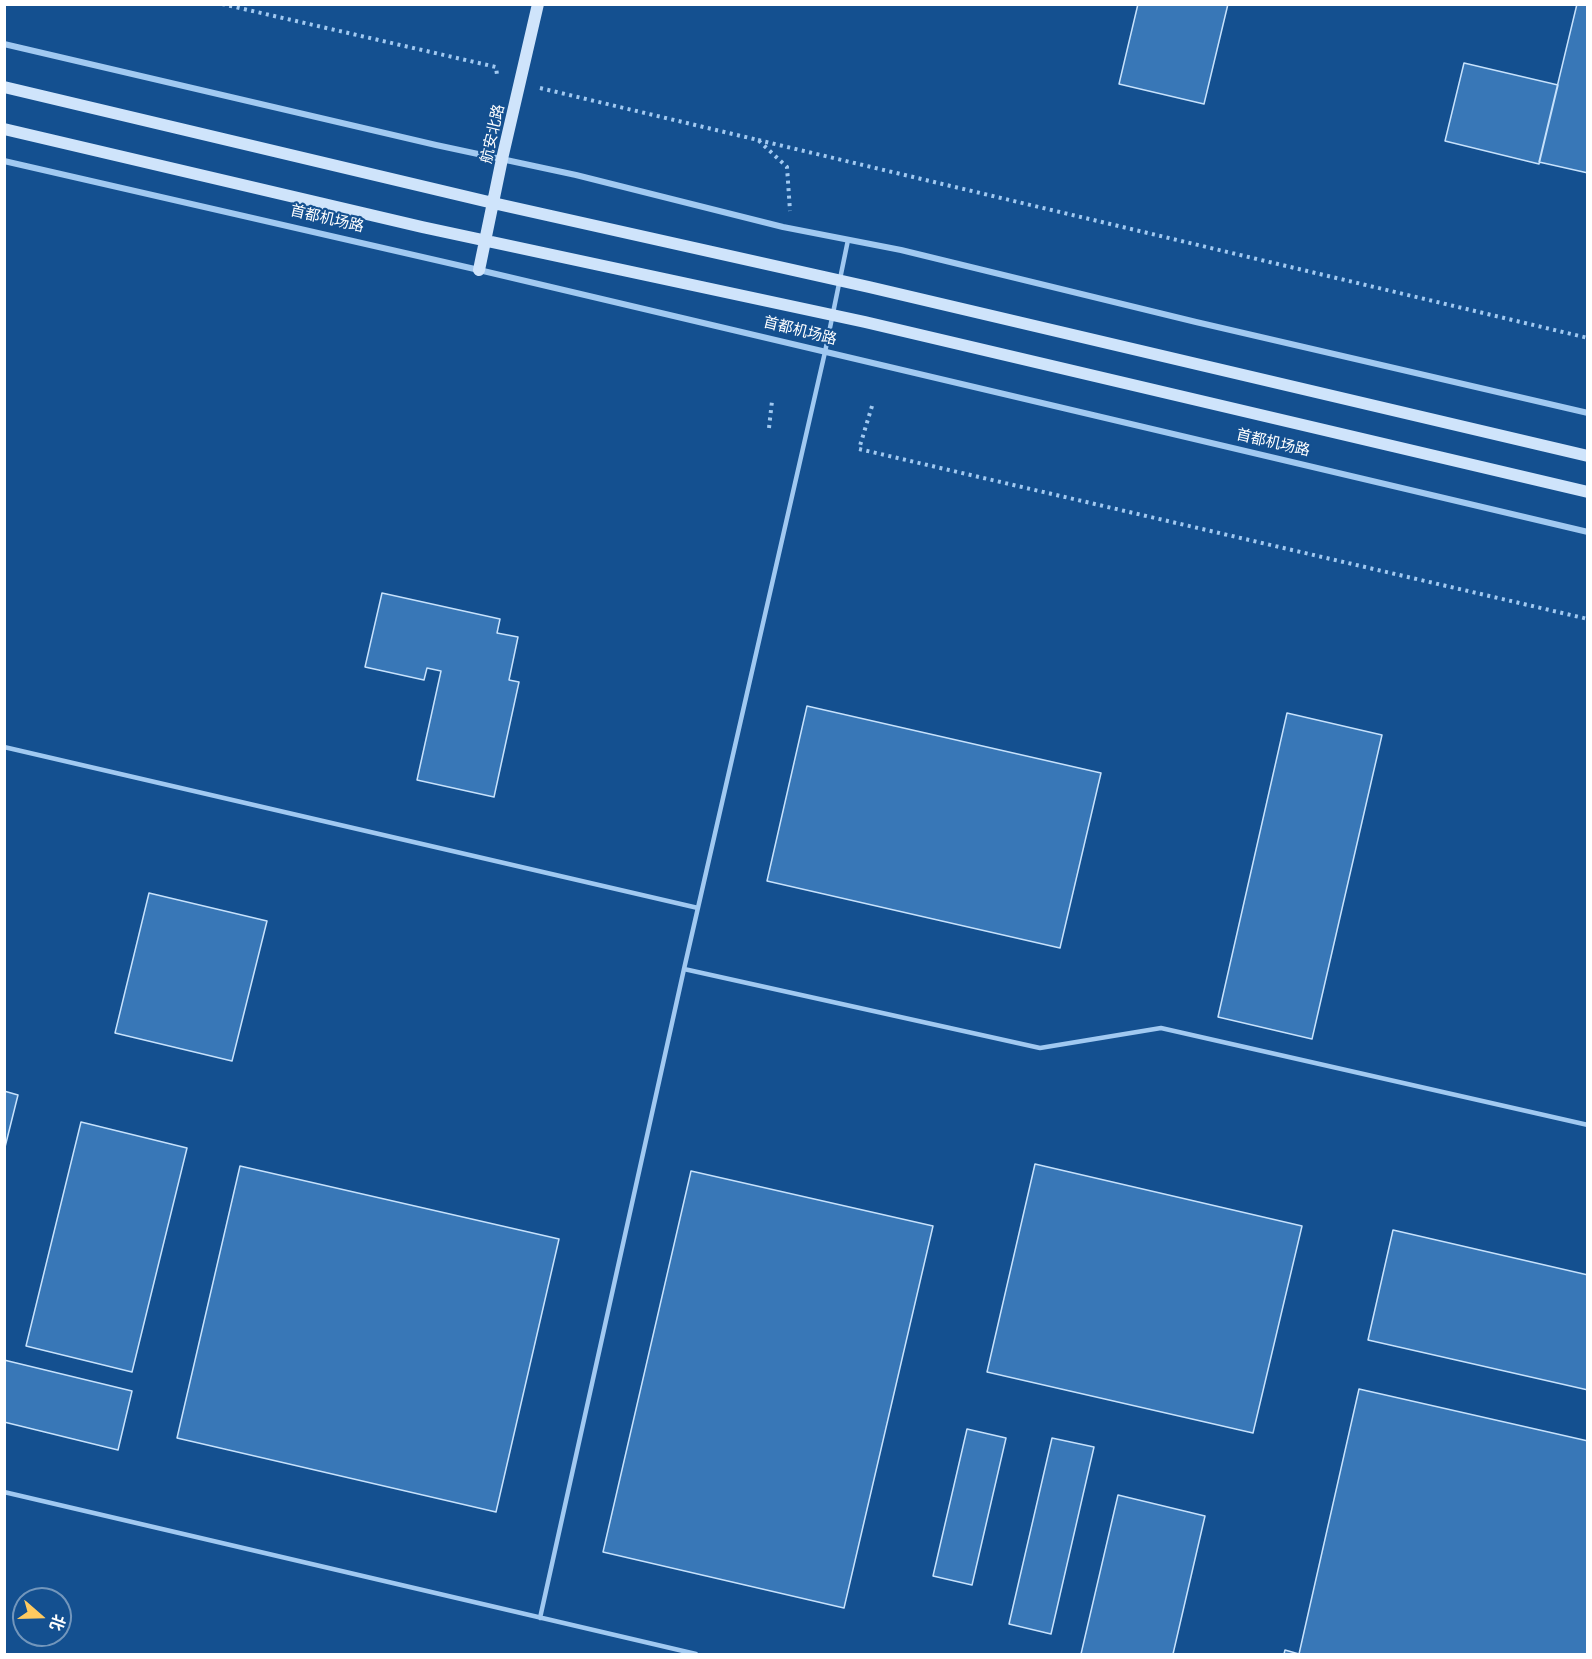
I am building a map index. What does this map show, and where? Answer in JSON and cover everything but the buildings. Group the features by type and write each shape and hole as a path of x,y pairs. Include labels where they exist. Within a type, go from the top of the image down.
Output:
{"street":[{"name":"航安北路","path":"479,270 538,4"},
{"path":"4,44 576,175 783,226 901,250 1196,322 1587,413"},
{"path":"4,87 493,203 839,280 1587,456"},
{"name":"首都机场路","path":"4,129 484,240 832,316 1587,492"},
{"name":"首都机场路","path":"4,161 479,270 1587,532"}],"lane":[{"path":"540,1618 684,969 825,352 848,240"},
{"path":"4,747 698,908"},
{"path":"684,969 1040,1048 1161,1028 1587,1125"},
{"path":"4,1492 696,1654"}],"path":[{"path":"758,140 1587,338"},
{"path":"769,428 772,401"},
{"path":"872,406 859,449 1587,619"}]}
